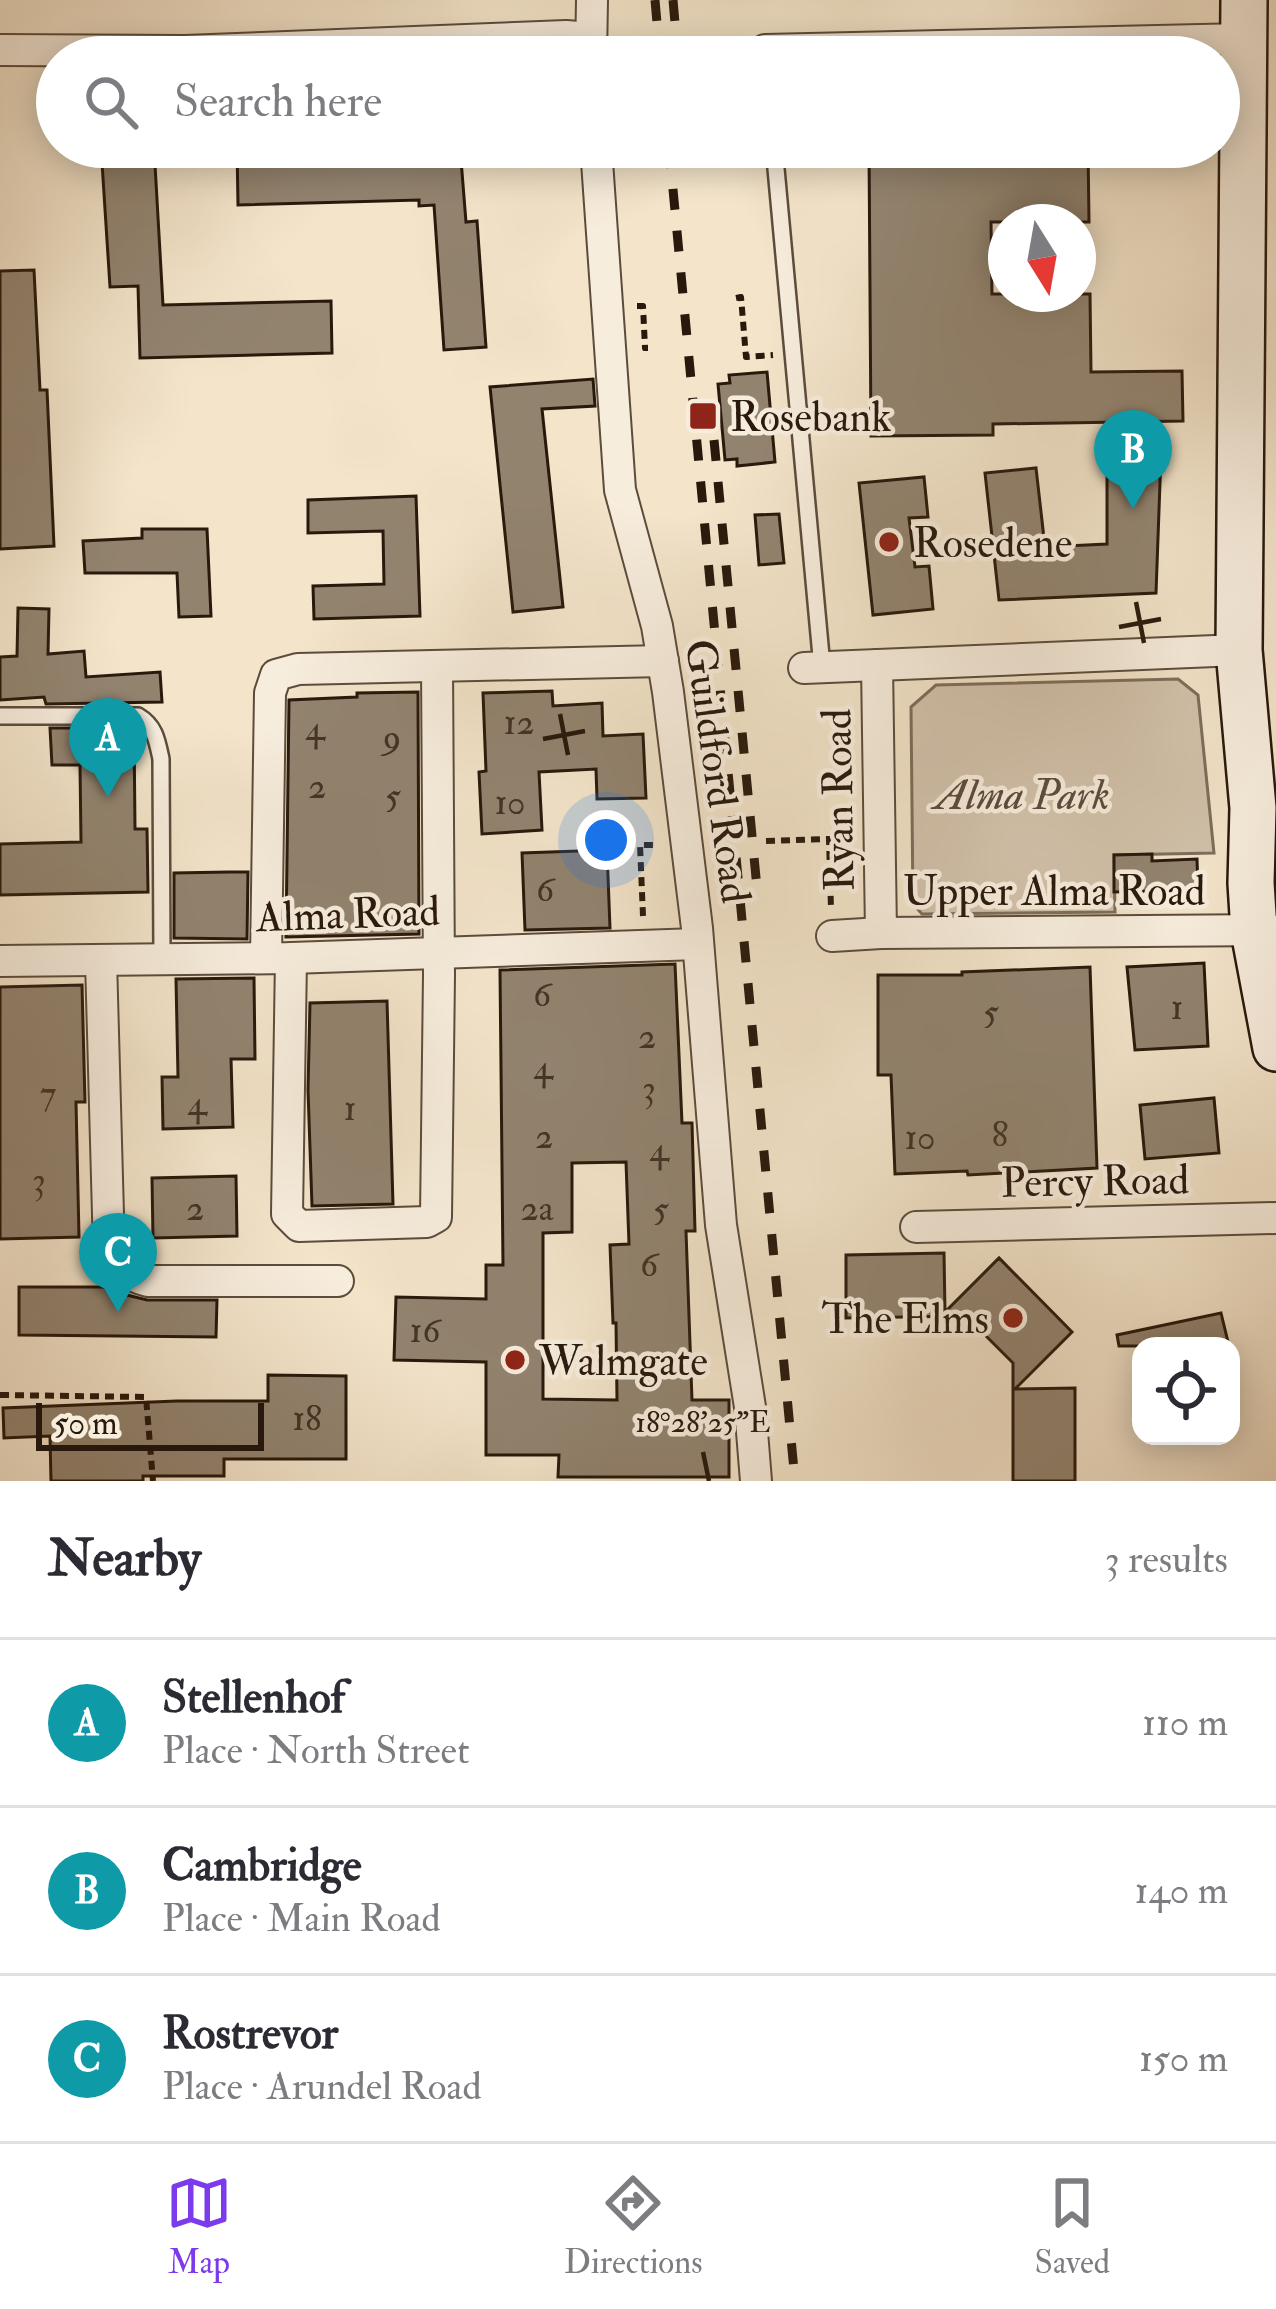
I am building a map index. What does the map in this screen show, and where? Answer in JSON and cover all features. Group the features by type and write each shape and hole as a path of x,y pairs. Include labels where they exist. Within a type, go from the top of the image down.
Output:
{"main road":[{"path":"1244,19 1239,650 1259,698 1253,808 1268,918 1276,1048"}],"street":[{"path":"591,36 592,0"},
{"path":"1005,36 1244,19"},
{"path":"0,50 36,50"},
{"name":"Guildford Road","path":"597,168 620,490 663,661 698,944 721,1225 750,1407 756,1481"},
{"path":"837,667 1239,650"},
{"path":"437,666 436,1216 427,1222 299,1226 287,1214 270,693 276,675 298,669 663,661"},
{"name":"Ryan Road","path":"837,667 881,933"},
{"name":"Upper Alma Road","path":"832,936 1268,918"},
{"name":"Alma Road","path":"0,961 278,958 698,944"},
{"path":"101,960 109,1251 119,1265 128,1276 148,1281 338,1281"},
{"name":"Percy Road","path":"916,1227 1276,1218"}],"lane":[{"path":"776,168 793,352 837,667"},
{"path":"0,716 138,716 155,731 161,759 162,959"}],"path":[{"path":"736,298 741,297 746,357 793,352"},
{"path":"643,306 648,348"},
{"path":"766,841 829,839 832,936"},
{"path":"644,945 640,845 662,845"},
{"path":"0,1395 146,1397 153,1481"}],"green space":[{"name":"Alma Park","path":"1178,679 1198,695 1214,853 1114,855 1115,912 922,914 913,904 911,707 936,685"}],"building":[{"path":"102,168 155,168 163,305 331,301 332,353 140,358 138,286 110,287"},
{"path":"237,168 462,168 466,222 477,221 486,347 444,350 434,205 419,206 419,200 238,205"},
{"path":"869,168 1088,168 1089,204 988,204 988,312 1090,312 1091,372 1182,371 1183,421 993,424 993,435 871,436"},
{"path":"34,270 40,390 47,390 54,546 0,549 0,271"},
{"path":"767,372 775,462 737,466 737,459 725,460 718,384 730,383 729,375"},
{"path":"593,379 595,406 542,409 563,607 513,612 490,387"},
{"path":"1161,455 1156,593 999,600 985,473 1036,468 1045,547 1107,544 1107,461"},
{"name":"Rosedene","path":"924,477 928,517 909,518 915,567 929,566 933,609 873,615 859,483"},
{"path":"416,496 420,616 314,619 313,586 384,584 383,531 308,533 308,500"},
{"path":"779,514 784,563 759,565 755,515"},
{"path":"142,529 207,529 211,616 179,617 177,573 85,573 83,541 142,538"},
{"path":"18,608 49,609 48,654 84,651 86,677 160,672 162,702 0,700 0,657 17,656"},
{"path":"552,691 553,706 602,703 603,736 643,734 646,798 597,799 596,769 539,772 542,830 482,834 483,693"},
{"path":"418,692 419,934 286,937 289,700"},
{"path":"50,728 134,728 135,829 147,829 148,892 0,895 0,844 81,842 80,765 52,765"},
{"path":"607,850 610,928 525,930 522,853"},
{"path":"1152,854 1152,861 1197,859 1198,890 1114,892 1114,855"},
{"path":"248,872 247,939 174,938 174,873"},
{"path":"1204,963 1208,1046 1135,1050 1127,967"},
{"path":"675,964 682,1123 692,1123 695,1231 686,1231 692,1400 729,1400 729,1477 558,1477 559,1455 486,1455 486,1362 394,1360 396,1297 486,1299 486,1265 503,1265 500,970","holes":["626,1162 629,1244 610,1245 617,1400 543,1399 543,1233 572,1232 572,1163"]},
{"path":"1090,967 1097,1168 895,1174 891,1075 878,1075 878,975"},
{"path":"254,978 255,1059 231,1059 233,1127 163,1129 162,1077 178,1077 176,979"},
{"path":"82,985 85,1102 76,1102 79,1237 0,1239 0,987"},
{"path":"387,1001 393,1204 312,1206 310,1003"},
{"path":"1214,1098 1219,1153 1145,1159 1140,1105"},
{"path":"236,1176 237,1236 153,1238 152,1178"},
{"path":"944,1253 945,1312 999,1258 1072,1332 1015,1389 1075,1388 1075,1481 1013,1481 1013,1363 966,1316 846,1318 846,1255"},
{"path":"19,1287 114,1287 147,1300 217,1300 216,1337 19,1335"},
{"path":"1221,1313 1227,1337 1132,1337 1132,1346 1119,1346 1117,1335"},
{"path":"268,1375 346,1376 346,1459 224,1459 224,1476 51,1481 50,1436 4,1438 3,1408 268,1401"}],"railway":[{"path":"655,0 658,36"},
{"path":"673,0 676,36"},
{"path":"671,168 795,1481"},
{"path":"714,440 757,888"}],"place":[{"name":"Rosebank","path":"703,416"},
{"name":"Cambridge","path":"1133,509"},
{"name":"Rosedene","path":"889,542"},
{"name":"Stellenhof","path":"108,797"},
{"name":"Rostrevor","path":"118,1312"},
{"name":"The Elms","path":"1013,1318"},
{"name":"Walmgate","path":"515,1360"}]}
